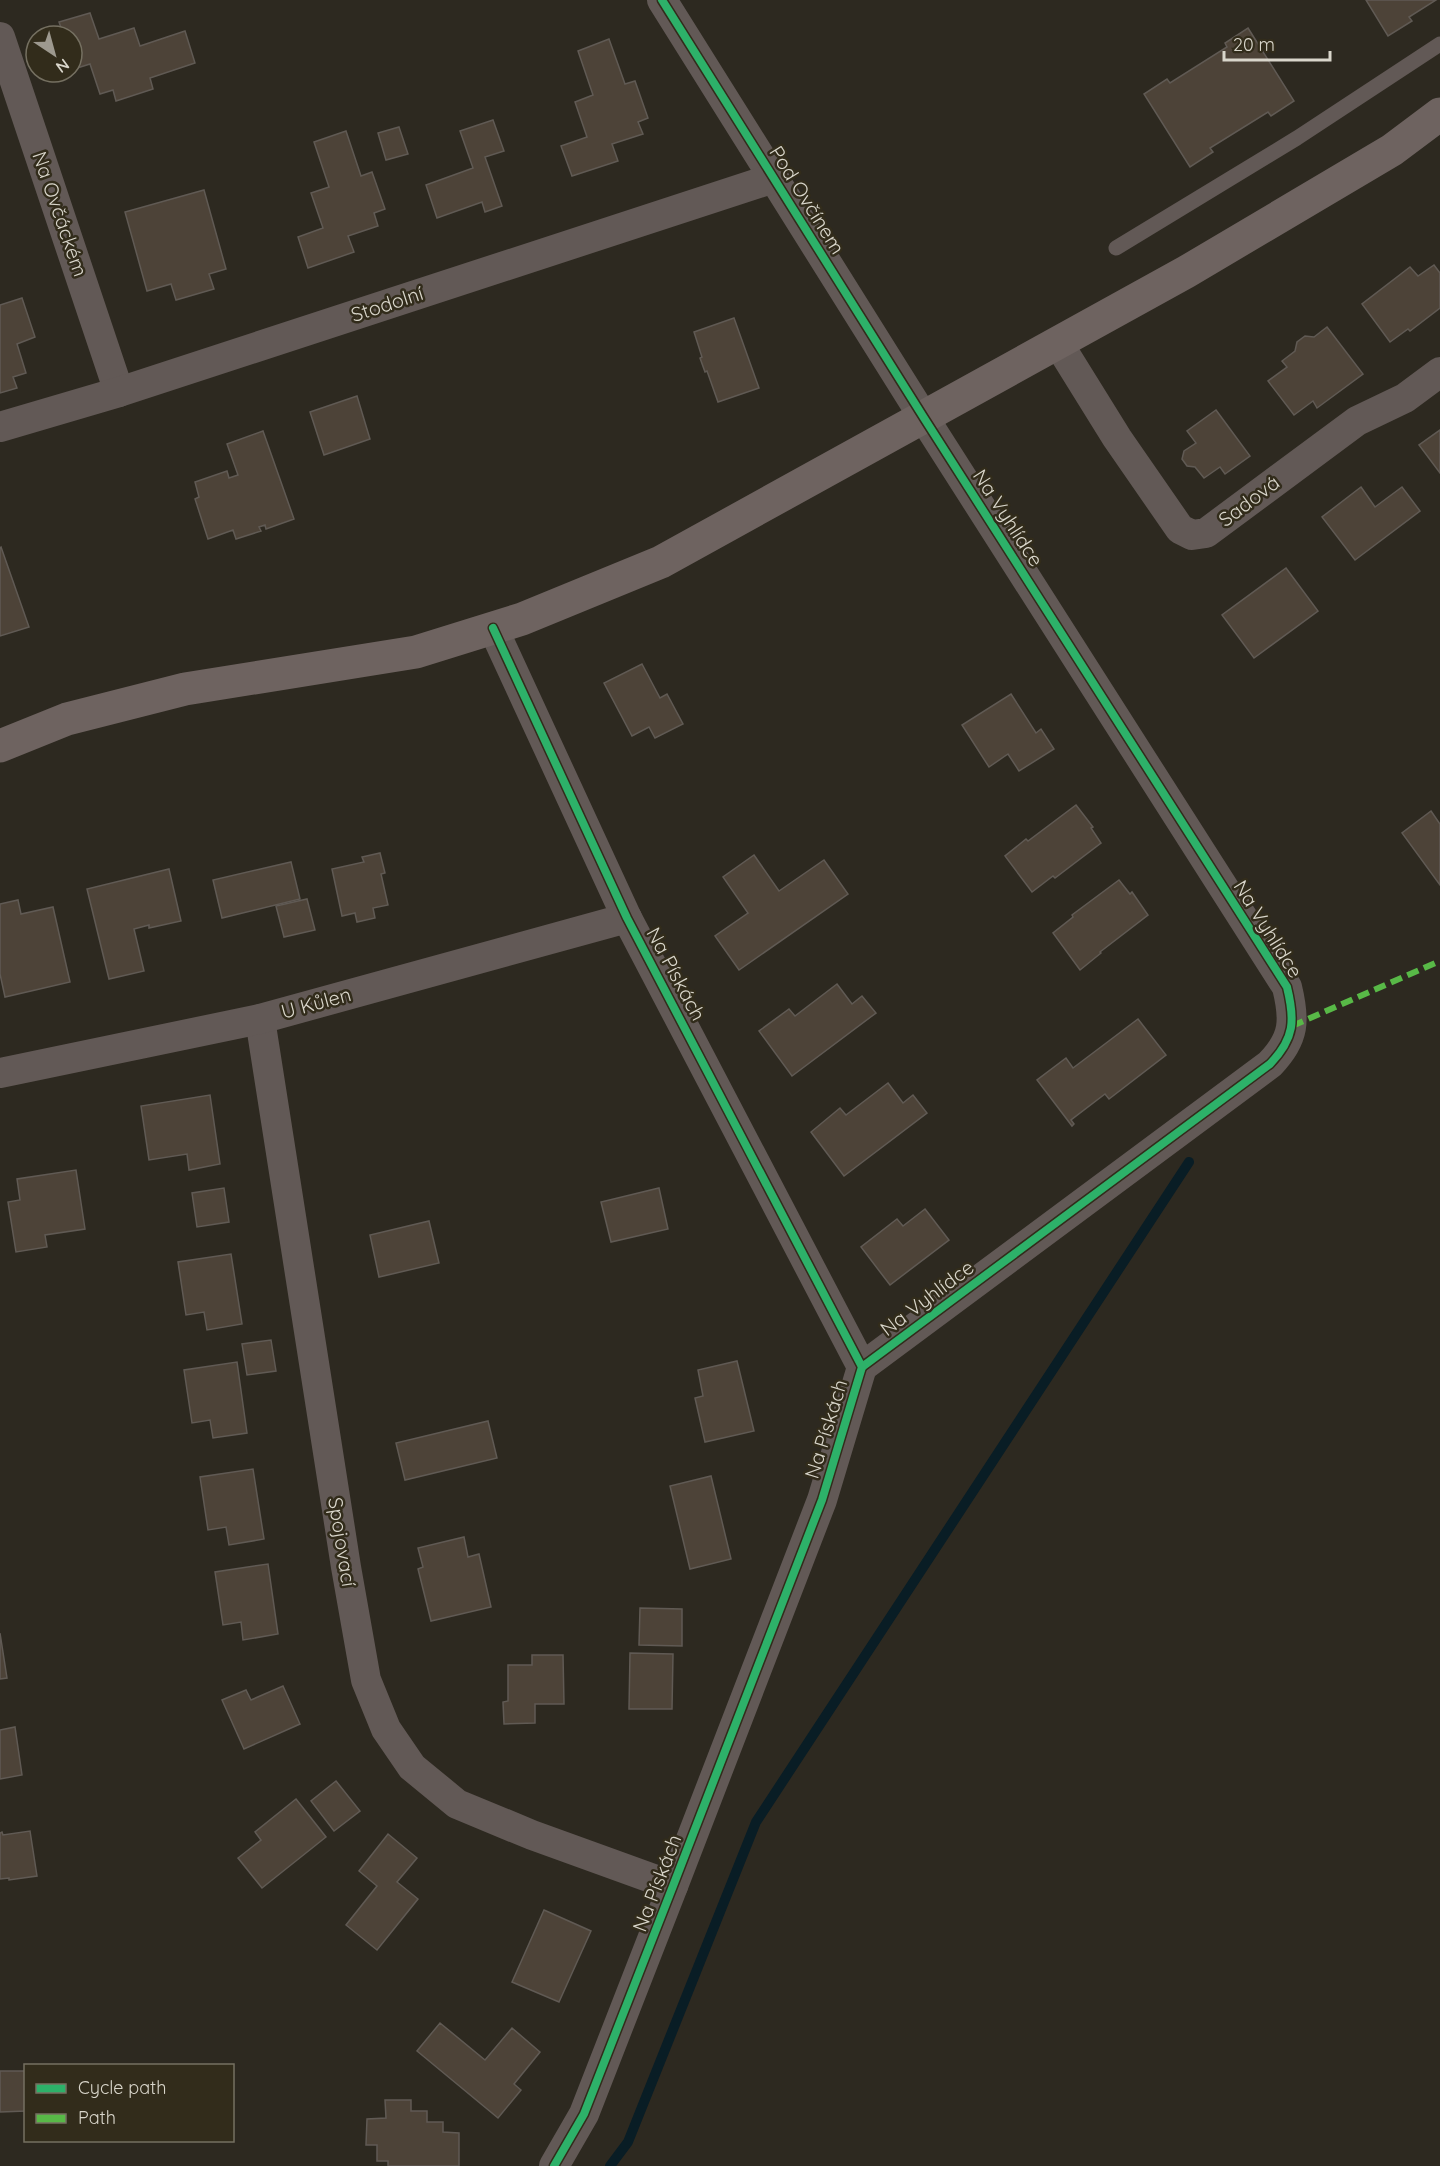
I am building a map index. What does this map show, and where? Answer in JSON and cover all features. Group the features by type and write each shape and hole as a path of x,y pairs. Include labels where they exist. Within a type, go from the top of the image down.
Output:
{"street":[{"name":"Pod Ovčínem","path":"662,0 924,418"},
{"name":"Na Ovčáckém","path":"0,37 119,392"},
{"path":"0,746 67,719 185,689 416,652 522,619 661,562 1186,272 1392,150 1440,114"},
{"name":"Stodolní","path":"0,427 119,392 774,178"},
{"name":"Sadová","path":"1058,343 1117,438 1180,529 1192,535 1206,533 1357,421 1405,398 1440,372"},
{"name":"Na Vyhlídce","path":"862,1367 1270,1064 1281,1053 1292,1026 1293,1011 1287,987 924,418"},
{"name":"Na Pískách","path":"493,628 627,918 862,1367 822,1500 584,2114 554,2166"},
{"name":"U Kůlen","path":"0,1073 260,1019 627,918"},
{"name":"Spojovací","path":"260,1019 346,1567 366,1680 386,1729 412,1767 457,1804 532,1835 673,1886"}],"lane":[{"path":"1116,248 1297,138 1440,44"}],"building":[{"path":"1366,0 1436,0 1409,17 1412,21 1388,36"},
{"path":"90,13 99,39 134,28 140,46 185,31 195,63 150,78 153,89 116,101 113,90 100,94 90,64 84,66 84,24 60,24 59,22"},
{"path":"1248,28 1294,101 1271,116 1268,112 1210,148 1213,152 1190,167 1144,94 1167,79 1170,83 1227,47 1225,43"},
{"path":"609,39 625,84 635,81 648,118 638,122 643,134 612,144 618,161 572,176 561,146 587,137 575,102 593,95 578,51"},
{"path":"493,120 504,151 485,157 502,206 485,212 482,202 437,218 426,185 473,168 460,131"},
{"path":"399,127 408,154 386,160 378,133"},
{"path":"346,131 361,176 372,172 385,209 374,213 378,226 348,236 354,252 308,268 298,237 323,228 311,193 329,187 314,142"},
{"path":"204,190 226,269 209,274 214,289 176,300 171,284 147,291 125,212"},
{"path":"1434,265 1440,273 1440,308 1410,331 1408,329 1390,342 1362,304 1410,267 1418,276"},
{"path":"22,298 35,337 17,344 26,373 13,377 17,388 0,393 0,305"},
{"path":"734,318 759,388 718,402 700,358 702,357 694,332"},
{"path":"1327,327 1363,374 1317,408 1313,401 1294,415 1268,381 1287,367 1282,361 1295,351 1297,342 1305,336 1314,337"},
{"path":"357,396 370,439 324,455 310,412"},
{"path":"1216,410 1250,456 1225,474 1220,467 1204,478 1195,467 1187,466 1182,459 1184,451 1196,443 1187,431"},
{"path":"1440,430 1440,473 1419,445"},
{"path":"263,431 294,519 266,529 265,525 259,527 261,531 236,539 233,530 208,539 195,499 199,497 195,482 227,471 229,478 238,475 227,444"},
{"path":"1361,487 1375,507 1402,487 1420,511 1355,560 1322,517"},
{"path":"0,548 29,627 0,636"},
{"path":"1286,568 1318,611 1254,658 1222,615"},
{"path":"642,664 660,698 667,694 683,724 655,738 649,727 632,736 604,683"},
{"path":"1011,694 1036,733 1041,729 1054,749 1019,771 1008,754 989,767 962,725"},
{"path":"1076,805 1093,827 1091,828 1101,843 1055,878 1053,876 1032,892 1005,856"},
{"path":"1431,811 1440,824 1440,885 1402,833"},
{"path":"380,853 385,873 381,874 388,905 373,908 375,918 357,922 355,913 342,916 332,869 364,862 362,857"},
{"path":"754,855 779,891 824,860 848,894 739,970 715,936 748,913 723,877"},
{"path":"291,862 300,899 222,918 213,880"},
{"path":"169,869 181,921 134,929 144,971 109,979 87,889"},
{"path":"1119,880 1130,894 1132,892 1148,915 1080,970 1053,933 1073,917 1072,915"},
{"path":"307,899 315,930 284,937 276,906"},
{"path":"18,900 21,914 53,907 70,982 5,997 0,974 0,904"},
{"path":"837,984 852,1004 862,996 876,1013 792,1076 759,1031 789,1009 795,1016"},
{"path":"1138,1019 1166,1055 1109,1099 1105,1094 1071,1120 1074,1124 1072,1126 1037,1080 1066,1058 1073,1068"},
{"path":"888,1083 903,1103 913,1095 927,1113 844,1176 811,1132 840,1108 846,1115"},
{"path":"210,1095 220,1164 189,1170 187,1154 149,1160 141,1106"},
{"path":"76,1170 85,1229 45,1235 47,1247 16,1252 8,1202 20,1200 17,1179"},
{"path":"224,1188 229,1222 197,1227 192,1193"},
{"path":"659,1188 668,1229 611,1242 601,1202"},
{"path":"925,1209 949,1240 890,1285 861,1247 897,1219 903,1226"},
{"path":"429,1221 439,1263 379,1277 370,1235"},
{"path":"231,1254 242,1324 207,1330 204,1312 186,1315 178,1262"},
{"path":"271,1340 276,1371 247,1375 242,1344"},
{"path":"737,1361 754,1431 705,1442 695,1398 703,1396 698,1370"},
{"path":"237,1362 247,1433 213,1438 210,1420 192,1423 184,1370"},
{"path":"488,1421 497,1458 405,1480 396,1443"},
{"path":"253,1469 264,1539 229,1545 226,1527 208,1530 200,1477"},
{"path":"711,1476 731,1559 690,1569 670,1486"},
{"path":"464,1537 468,1557 479,1554 491,1607 431,1621 418,1569 423,1567 418,1548"},
{"path":"268,1564 278,1634 243,1640 241,1622 223,1625 215,1572"},
{"path":"640,1608 682,1609 682,1646 639,1645"},
{"path":"0,1633 7,1678 0,1679"},
{"path":"630,1653 673,1654 672,1709 629,1709"},
{"path":"532,1655 563,1655 564,1704 535,1704 535,1723 504,1724 503,1702 508,1701 508,1665 532,1665"},
{"path":"283,1686 300,1724 244,1749 222,1700 246,1690 251,1700"},
{"path":"15,1727 22,1775 0,1779 0,1730"},
{"path":"336,1781 360,1811 334,1831 311,1801"},
{"path":"296,1799 326,1837 262,1888 238,1858 261,1840 255,1832"},
{"path":"30,1831 37,1876 0,1879 0,1833 2,1832 3,1835"},
{"path":"388,1834 417,1858 397,1882 418,1899 377,1950 346,1925 377,1886 359,1871"},
{"path":"544,1910 591,1931 559,2002 512,1982"},
{"path":"440,2023 485,2060 512,2028 540,2052 514,2084 521,2090 498,2118 417,2051"},
{"path":"0,2071 24,2071 24,2111 0,2112"},
{"path":"385,2100 411,2100 411,2111 427,2111 427,2122 443,2122 443,2132 459,2133 459,2166 388,2166 388,2161 377,2161 377,2145 366,2145 367,2119 386,2118"}],"waterway":[{"path":"610,2166 628,2142 756,1822 1189,1162"}],"marked path":[{"path":"1292,1026 1440,961"}],"cycle path":[{"path":"662,0 924,418 1287,987 1291,1009 1292,1019 1288,1037 1270,1064 862,1367"},
{"path":"493,628 627,918 862,1367 822,1500 584,2114 554,2166"}]}
